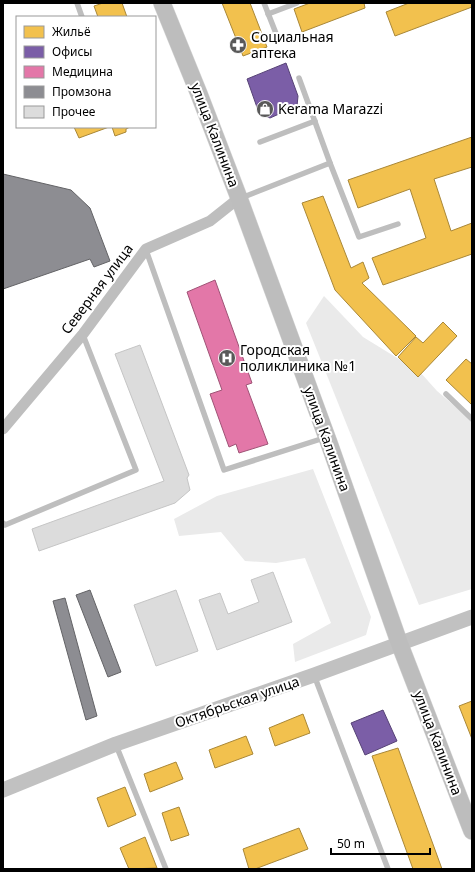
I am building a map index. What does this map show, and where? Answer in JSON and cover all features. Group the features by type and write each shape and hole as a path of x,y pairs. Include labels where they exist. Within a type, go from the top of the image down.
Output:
{"main road":[{"name":"улица Калинина","path":"162,3 239,198 327,438 400,645 472,831"},
{"name":"Октябрьская улица","path":"3,790 116,744 314,676 472,617"}],"street":[{"name":"Северная улица","path":"3,429 83,334 146,249 210,221 239,198"}],"lane":[{"path":"77,3 82,16"},
{"path":"264,3 277,36"},
{"path":"268,14 297,3"},
{"path":"299,78 359,237 398,224"},
{"path":"260,142 315,121"},
{"path":"239,198 330,163"},
{"path":"146,249 224,470 327,438"},
{"path":"3,523 5,525 136,470 83,334"},
{"path":"446,394 472,418"},
{"path":"314,676 388,869"},
{"path":"116,744 166,869"}],"shaded area":[{"path":"324,296 363,337 420,372 437,391 472,421 472,589 419,605 306,323"},
{"path":"313,469 371,617 366,635 295,662 293,644 331,623 305,558 276,563 245,561 221,532 179,536 174,519 217,496"}],"building: Жильё":[{"path":"103,3 122,3 127,16 98,16 94,6"},
{"path":"222,3 250,3 267,47 243,56"},
{"path":"310,3 364,3 365,8 302,32 294,9"},
{"path":"409,3 472,3 472,7 395,36 386,12"},
{"path":"74,128 106,128 79,138"},
{"path":"112,128 128,128 126,129 126,132 115,136"},
{"path":"472,137 472,167 434,179 451,231 472,223 472,254 383,285 372,258 426,238 410,189 358,208 348,180"},
{"path":"323,196 351,268 363,262 369,278 362,283 416,336 396,356 335,290 302,203"},
{"path":"443,322 457,336 418,377 398,357 416,337 423,343"},
{"path":"466,359 472,364 472,405 446,380"},
{"path":"472,701 472,739 459,706"},
{"path":"303,714 310,733 275,746 269,728"},
{"path":"246,736 253,754 215,768 209,750"},
{"path":"398,748 442,869 413,869 372,756"},
{"path":"176,762 183,779 150,792 144,774"},
{"path":"125,787 136,815 108,827 97,798"},
{"path":"179,807 189,835 171,841 162,813"},
{"path":"299,828 308,849 255,869 249,869 243,849"},
{"path":"145,837 157,868 129,869 120,848"}],"building: Офисы":[{"path":"286,63 298,96 297,106 270,118 259,113 247,79"},
{"path":"383,710 397,741 365,755 351,723"}],"building: Медицина":[{"name":"Городская поликлиника №1","path":"215,280 252,383 246,385 268,444 239,453 236,444 229,447 210,394 222,390 187,292"}],"building: Промзона":[{"path":"3,174 71,190 90,208 110,261 94,267 90,259 3,289"},
{"path":"90,590 121,672 108,677 76,595"},
{"path":"65,598 97,716 86,720 53,601"}],"building: Прочее":[{"path":"140,345 189,475 187,478 190,490 175,503 39,551 32,529 164,481 115,354"},
{"path":"273,572 292,622 217,650 199,600 220,593 228,614 259,602 251,580"},
{"path":"176,590 198,651 156,666 134,605"}],"place":[{"name":"Социальная аптека","path":"238,45"},
{"name":"Kerama Marazzi","path":"265,109"},
{"name":"Городская поликлиника №1","path":"227,358"}]}
